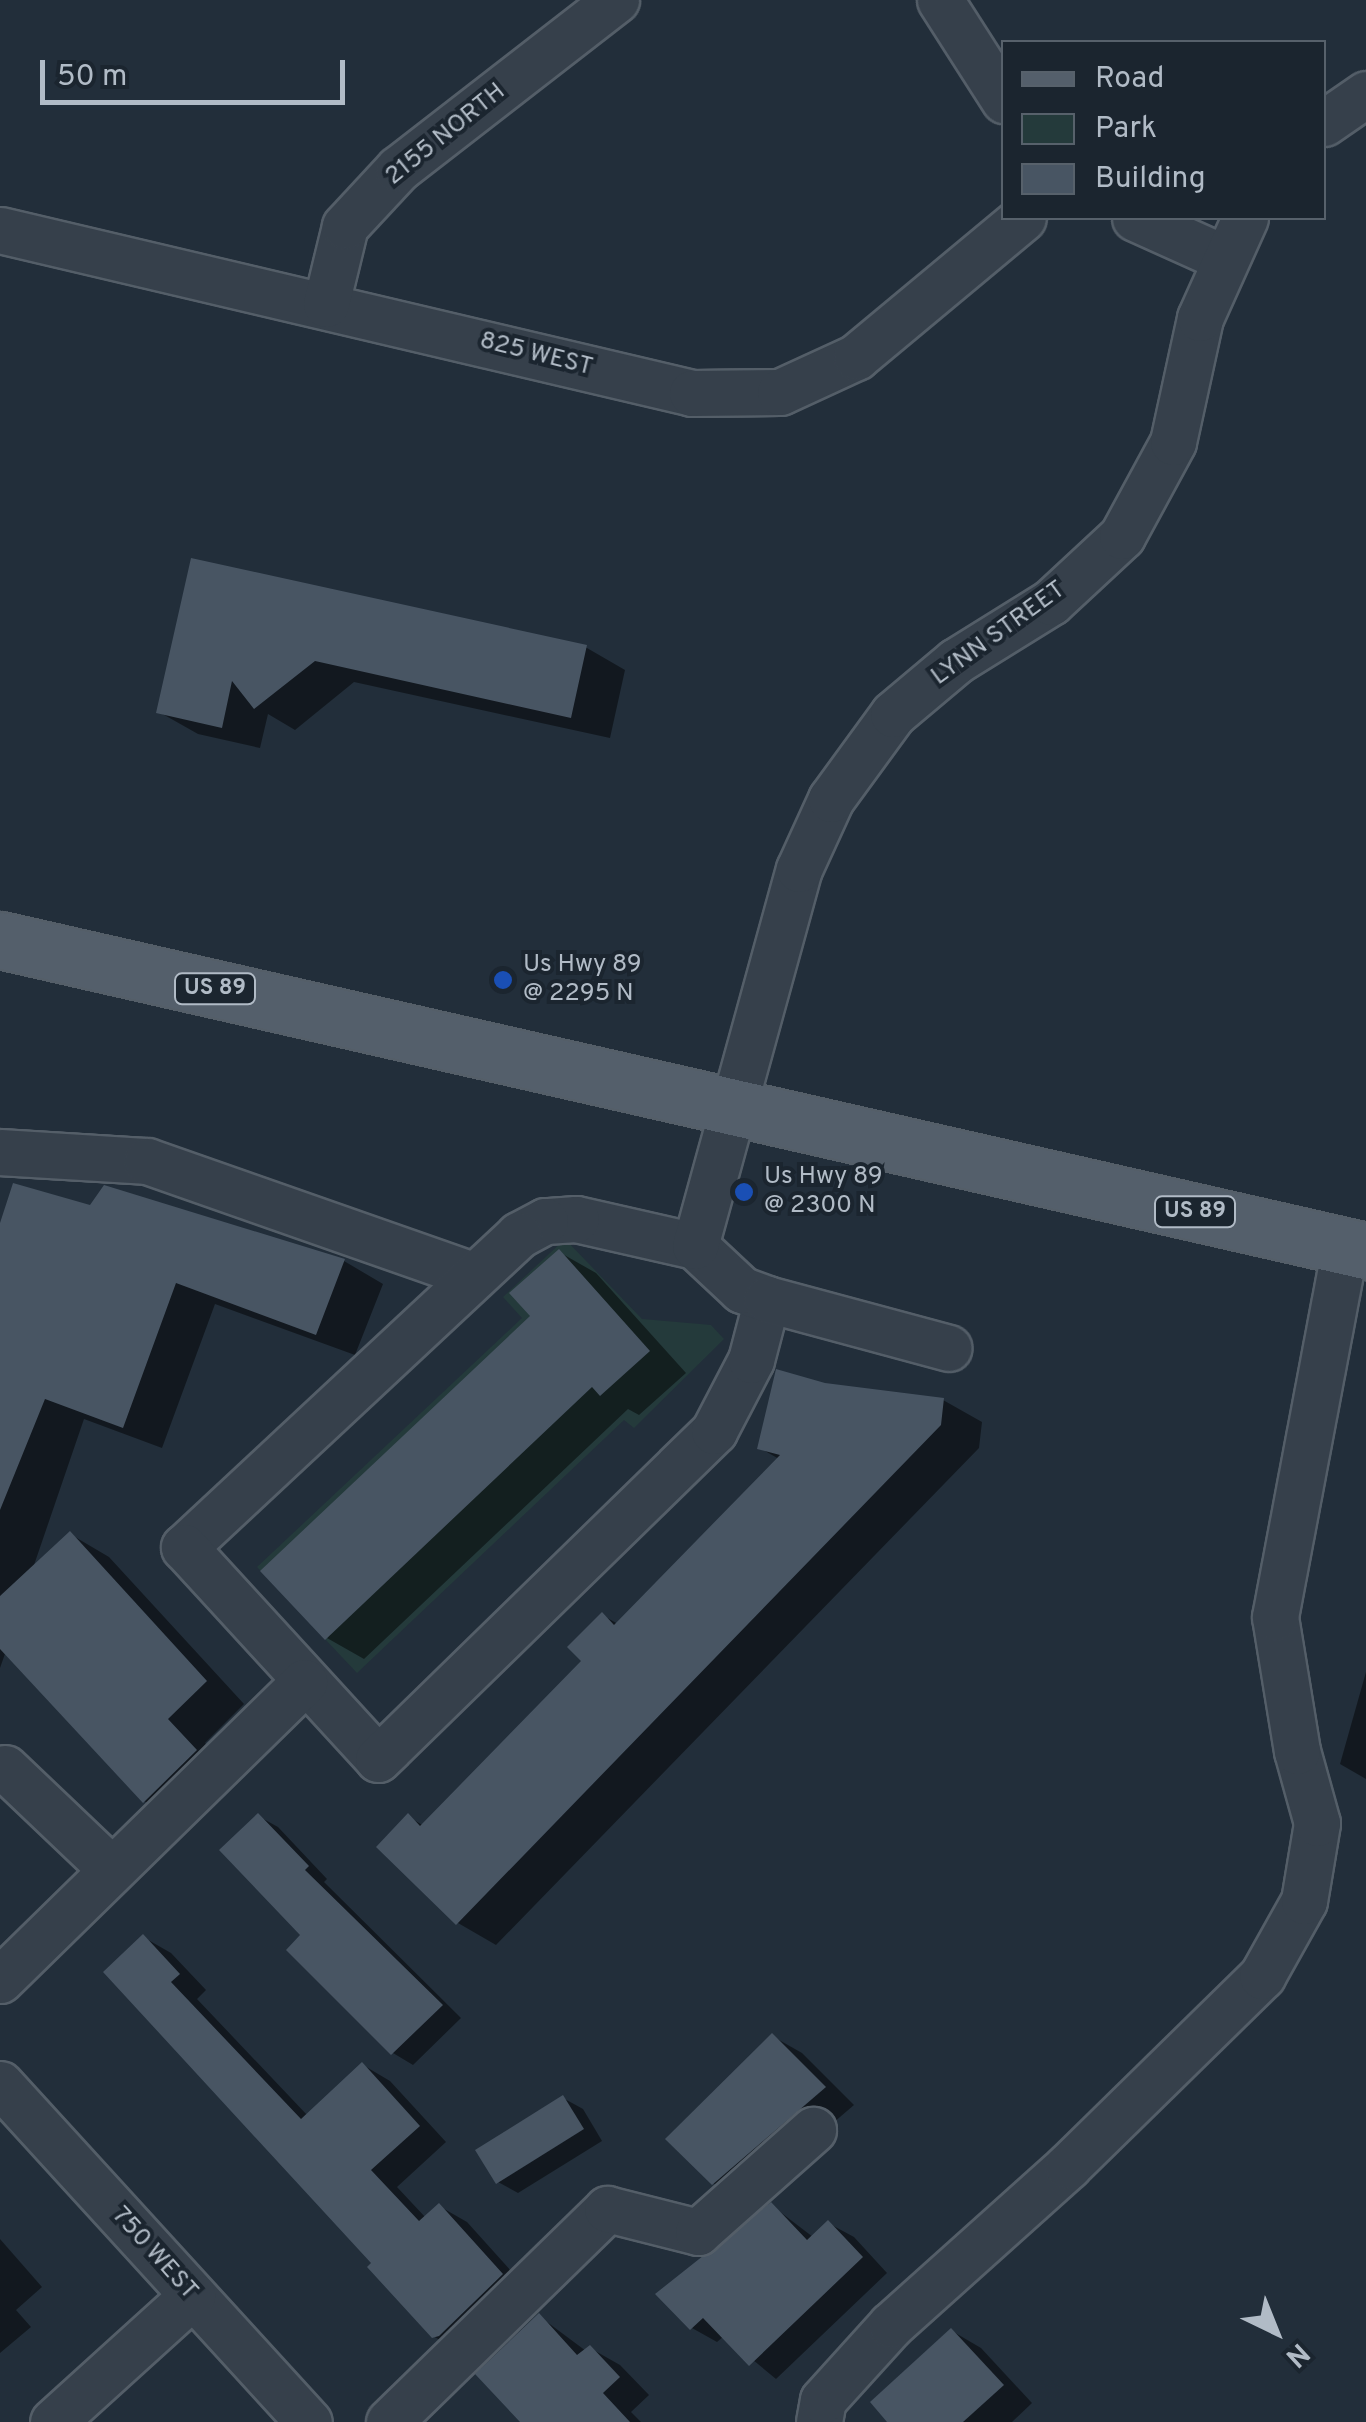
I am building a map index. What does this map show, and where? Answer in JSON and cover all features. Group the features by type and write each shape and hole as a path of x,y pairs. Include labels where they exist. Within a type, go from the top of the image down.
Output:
{"main road":[{"name":"US 89","path":"0,940 1355,1248"}],"street":[{"name":"2155 NORTH","path":"326,304 345,226 398,169 616,0"},
{"path":"940,0 1001,95"},
{"path":"1326,123 1366,94"},
{"name":"825 WEST","path":"0,230 692,393 780,392 856,357 1021,220"},
{"path":"1139,220 1224,258"},
{"name":"LYNN STREET","path":"696,1246 730,1107 799,869 831,799 893,714 956,661 1051,602 1122,536 1173,442 1200,318 1244,220"},
{"path":"0,1152 147,1160 473,1275"},
{"path":"767,1300 751,1360 714,1431 378,1758 304,1682 184,1546 473,1275 545,1221 576,1219 696,1246 742,1290 948,1348"},
{"path":"819,2422 823,2400 891,2325 1068,2166 1262,1976 1304,1901 1317,1823 1297,1751 1275,1618 1355,1248"},
{"path":"0,1980 304,1682"},
{"path":"5,1768 110,1868"},
{"name":"750 WEST","path":"0,2084 310,2422"},
{"path":"389,2422 607,2209 698,2232 813,2130"},
{"path":"52,2422 192,2296"}],"green space":[{"path":"565,1239 642,1319 711,1325 724,1339 634,1428 624,1420 357,1673 257,1567 522,1318 503,1297"}],"building":[{"path":"191,558 587,645 571,718 315,661 254,709 232,681 222,728 156,713"},
{"path":"13,1183 90,1205 104,1185 345,1259 316,1335 176,1283 123,1428 45,1399 0,1510 0,1223"},
{"path":"559,1249 650,1351 600,1396 592,1387 325,1640 260,1571 530,1316 509,1293"},
{"path":"776,1369 825,1383 944,1398 941,1425 456,1925 376,1847 408,1813 420,1826 581,1661 567,1647 602,1612 614,1625 780,1455 757,1449"},
{"path":"70,1531 207,1681 168,1719 197,1750 143,1803 0,1649 0,1596"},
{"path":"258,1813 309,1866 305,1870 443,2005 391,2055 286,1950 300,1935 219,1850"},
{"path":"143,1934 180,1974 171,1982 301,2119 362,2062 420,2126 371,2170 419,2221 439,2203 503,2274 439,2336 432,2338 367,2267 371,2263 103,1972"},
{"path":"772,2033 826,2087 712,2185 665,2139"},
{"path":"563,2095 584,2129 496,2184 475,2150"},
{"path":"771,2202 807,2240 828,2220 863,2257 749,2366 703,2318 690,2330 655,2294"},
{"path":"539,2313 577,2355 590,2345 620,2377 603,2393 630,2422 520,2422 475,2374"},
{"path":"951,2328 1004,2385 963,2422 887,2422 870,2402"}],"place":[{"name":"Us Hwy 89 @ 2295 N","path":"503,980"},
{"name":"Us Hwy 89 @ 2300 N","path":"744,1192"}]}
